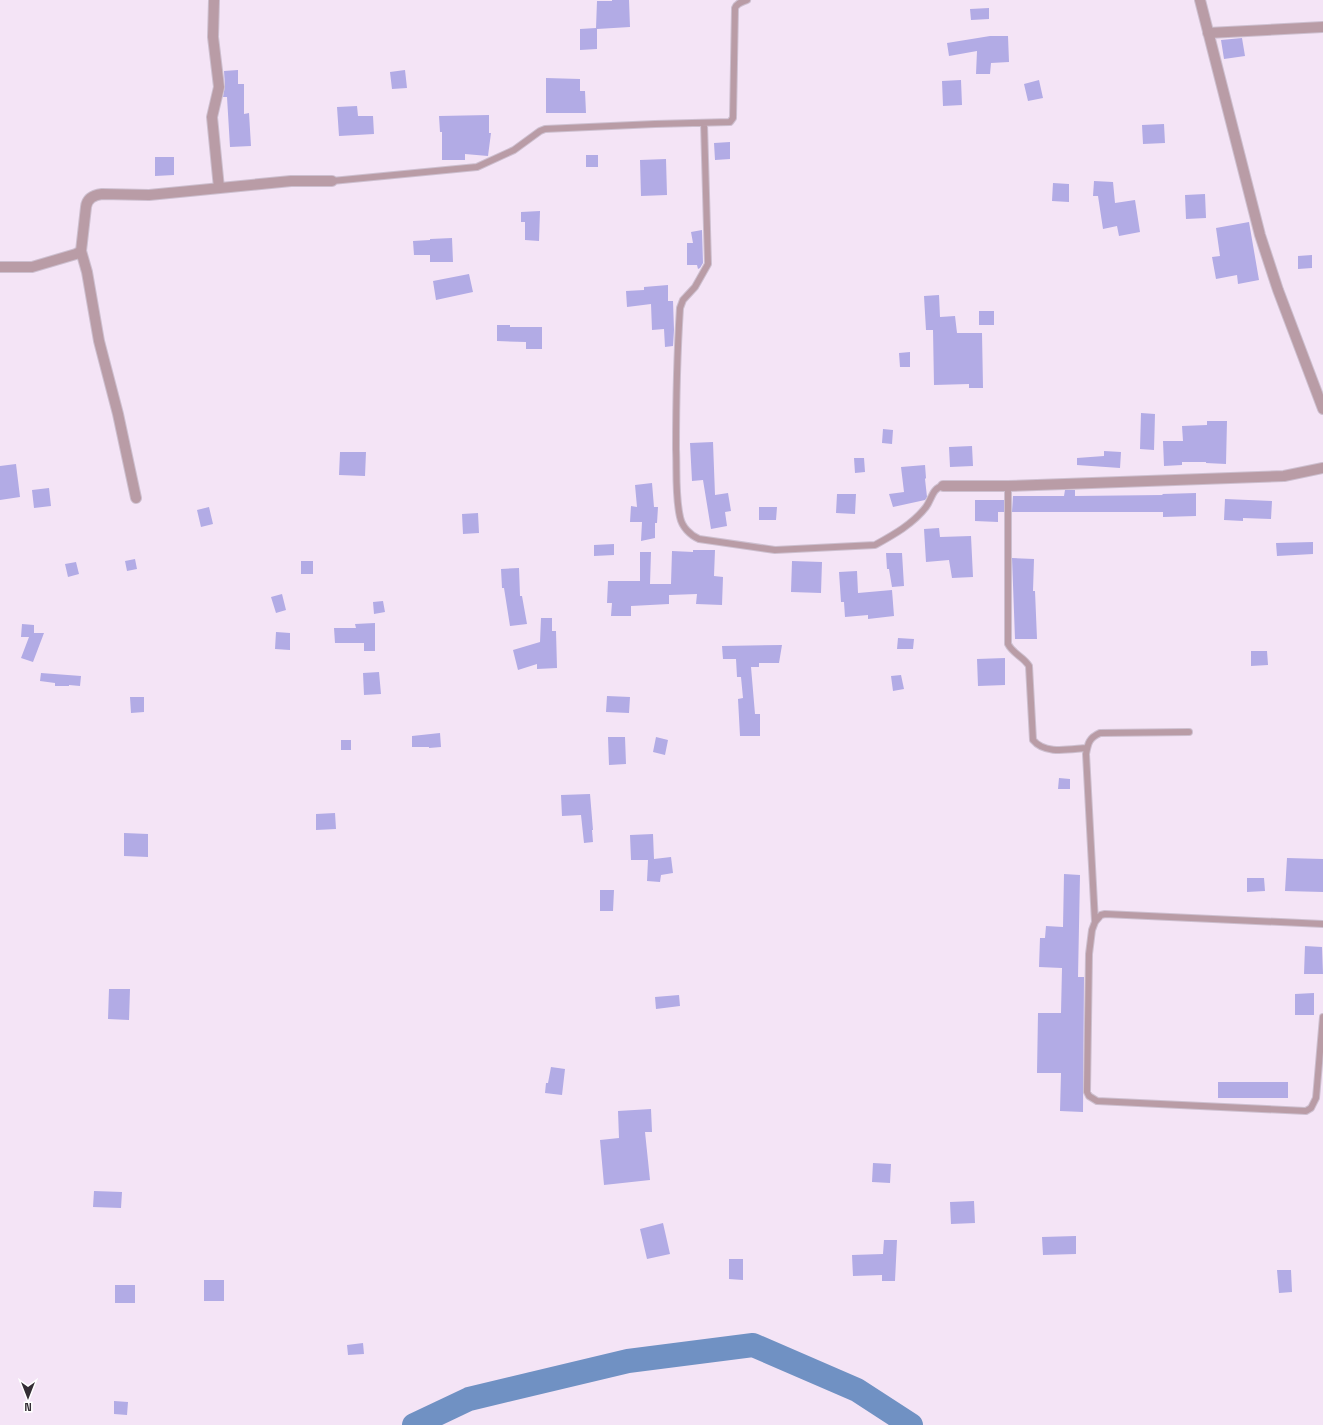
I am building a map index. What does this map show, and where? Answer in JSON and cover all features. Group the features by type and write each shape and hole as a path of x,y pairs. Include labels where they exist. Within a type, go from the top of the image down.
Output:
{"street":[{"path":"214,0 213,37 219,87 212,117 219,188"},
{"path":"1200,0 1260,235 1278,290 1323,409"},
{"path":"1208,33 1323,27"},
{"path":"136,498 118,414 98,341 87,272 81,251 86,203 90,198 96,195 149,195 291,181 332,181"},
{"path":"0,267 19,268 43,265 81,251"},
{"path":"943,486 1008,486 1284,476 1323,468"}],"lane":[{"path":"332,181 477,167 514,150 540,130 545,129 655,124 728,123 733,120 735,8 736,5 747,0"},
{"path":"704,123 708,264 695,287 683,300 680,308 676,374 677,492 680,518 686,530 694,537 699,539 775,550 875,545 889,538 912,521 926,507 934,491 943,486"},
{"path":"1008,486 1008,644 1016,655 1026,661 1029,666 1033,740 1037,745 1049,749 1087,748"},
{"path":"1095,922 1086,754 1092,737 1100,733 1189,732"},
{"path":"1323,924 1101,915 1095,922 1092,930 1089,954 1087,1092 1093,1100 1097,1101 1299,1111 1309,1110 1316,1098 1323,1017"}],"building":[{"path":"629,0 630,27 597,29 597,49 580,50 580,29 596,28 597,1"},
{"path":"989,8 989,19 971,20 970,9"},
{"path":"990,36 1008,36 1009,62 991,63 990,74 976,74 977,51 949,56 947,43"},
{"path":"1242,38 1245,56 1224,59 1221,40"},
{"path":"238,70 238,84 244,84 244,114 249,113 251,146 230,147 227,97 223,97 225,86 224,71"},
{"path":"405,70 407,88 392,89 390,72"},
{"path":"546,78 580,79 580,91 585,91 586,113 546,113"},
{"path":"961,80 962,105 943,106 942,81"},
{"path":"1039,80 1043,98 1028,101 1024,84"},
{"path":"357,106 358,116 373,116 374,134 339,136 337,107"},
{"path":"489,115 489,133 491,133 488,156 465,154 465,160 442,160 442,132 440,132 439,116"},
{"path":"1164,124 1165,143 1143,144 1142,125"},
{"path":"730,142 730,159 715,160 714,143"},
{"path":"586,155 598,155 598,167 586,167"},
{"path":"155,157 174,157 174,175 155,176"},
{"path":"666,159 667,195 641,196 640,160"},
{"path":"1094,181 1113,182 1115,203 1135,200 1140,232 1119,236 1117,226 1103,229 1098,196 1093,196"},
{"path":"1053,183 1069,184 1069,202 1052,201"},
{"path":"1205,194 1206,218 1186,219 1185,195"},
{"path":"540,211 539,241 525,240 525,222 521,222 521,212"},
{"path":"1249,222 1259,280 1238,284 1237,275 1216,279 1212,257 1220,256 1216,228"},
{"path":"702,230 703,263 698,269 697,265 687,265 687,243 693,243 691,232"},
{"path":"452,238 453,262 430,262 430,255 414,255 413,241"},
{"path":"1312,255 1312,268 1298,269 1298,256"},
{"path":"469,274 473,292 436,300 433,281"},
{"path":"668,285 668,301 673,301 674,330 673,346 665,347 664,329 652,330 651,304 627,307 626,291 644,290 644,287"},
{"path":"939,295 940,317 955,316 957,333 982,333 983,388 969,388 969,384 934,385 933,330 926,330 924,296"},
{"path":"979,311 994,311 994,325 979,325"},
{"path":"497,325 510,325 510,327 542,327 542,349 526,349 526,342 497,341"},
{"path":"910,352 910,367 900,367 899,353"},
{"path":"1141,413 1155,414 1154,450 1140,449"},
{"path":"1207,421 1227,421 1226,464 1182,462 1182,465 1164,466 1163,441 1183,441 1182,426 1207,425"},
{"path":"883,429 893,430 892,444 882,443"},
{"path":"713,442 715,495 728,493 731,511 725,512 727,526 711,529 703,480 692,481 690,443"},
{"path":"972,446 973,466 950,467 949,447"},
{"path":"1104,451 1121,452 1120,468 1077,465 1077,458 1104,456"},
{"path":"340,452 366,452 365,476 339,475"},
{"path":"854,458 864,458 865,472 855,473"},
{"path":"16,464 20,497 0,500 0,466"},
{"path":"925,465 927,497 925,500 893,507 889,494 904,492 901,467"},
{"path":"652,483 654,507 658,507 657,523 655,523 655,538 641,541 642,522 630,522 631,506 637,507 635,485"},
{"path":"49,488 51,506 34,508 32,490"},
{"path":"1065,490 1075,490 1075,496 1196,493 1196,516 1163,517 1163,512 1012,512 1013,496 1064,496"},
{"path":"837,494 856,494 855,514 836,513"},
{"path":"1225,499 1272,501 1271,519 1243,518 1243,521 1224,520"},
{"path":"975,500 1004,500 1004,512 998,512 998,522 975,521"},
{"path":"209,507 213,524 201,527 197,510"},
{"path":"759,507 777,507 776,520 759,520"},
{"path":"478,513 479,533 463,534 462,514"},
{"path":"939,528 940,537 971,536 973,577 952,578 949,560 926,562 924,529"},
{"path":"1313,542 1313,554 1277,556 1276,543"},
{"path":"614,544 614,555 594,556 594,545"},
{"path":"693,550 715,550 714,576 723,577 722,605 696,604 697,594 669,595 669,604 631,606 631,616 611,616 612,603 607,603 608,581 640,581 640,552 651,552 650,584 671,584 672,551 693,552"},
{"path":"886,553 902,553 904,586 892,587 889,569 887,569"},
{"path":"1012,558 1034,559 1033,591 1035,591 1037,639 1015,639"},
{"path":"135,559 137,569 127,571 125,561"},
{"path":"301,561 313,561 313,574 301,574"},
{"path":"792,561 822,562 821,593 791,592"},
{"path":"76,562 79,574 68,577 65,564"},
{"path":"519,568 520,596 522,596 527,624 510,626 504,588 502,588 501,569"},
{"path":"857,571 858,593 892,590 894,616 868,619 868,615 845,617 844,602 841,602 839,572"},
{"path":"282,594 286,610 276,613 271,597"},
{"path":"383,601 385,612 374,614 373,602"},
{"path":"541,618 552,618 552,631 556,631 557,668 537,669 537,664 518,670 513,650 540,642"},
{"path":"375,623 375,651 364,651 364,643 335,643 334,628 356,628 355,624"},
{"path":"22,624 34,625 34,633 44,633 33,662 21,658 29,637 21,637"},
{"path":"276,632 290,633 290,650 275,649"},
{"path":"898,638 914,639 913,649 897,649"},
{"path":"782,645 779,663 759,663 759,667 751,667 755,714 760,714 760,736 740,736 738,699 743,698 741,677 737,677 736,659 723,659 722,646"},
{"path":"1251,651 1267,651 1268,665 1251,666"},
{"path":"1005,658 1005,685 978,686 977,659"},
{"path":"379,672 381,694 364,695 363,673"},
{"path":"41,673 81,676 80,686 55,686 55,683 40,681"},
{"path":"901,675 904,689 893,691 891,676"},
{"path":"607,696 630,697 629,713 606,712"},
{"path":"130,697 144,697 144,712 131,713"},
{"path":"440,733 441,747 412,747 412,736"},
{"path":"608,737 625,737 626,764 609,765"},
{"path":"656,737 668,740 665,755 653,752"},
{"path":"341,740 351,740 351,750 341,750"},
{"path":"1059,778 1070,779 1070,789 1058,789"},
{"path":"590,794 593,842 584,843 581,815 562,816 561,795"},
{"path":"335,813 336,829 316,830 316,814"},
{"path":"124,833 148,834 148,857 124,856"},
{"path":"653,834 654,859 671,857 673,873 661,875 660,882 647,881 648,860 631,860 630,835"},
{"path":"1287,858 1323,859 1323,892 1285,891"},
{"path":"1064,874 1080,875 1078,977 1084,977 1083,1112 1060,1111 1061,1073 1037,1073 1038,1013 1061,1013 1062,968 1039,967 1040,938 1045,938 1046,926 1063,927"},
{"path":"1247,878 1264,878 1265,891 1247,892"},
{"path":"600,890 614,890 613,911 600,911"},
{"path":"1305,946 1322,947 1323,974 1304,974"},
{"path":"109,989 130,989 129,1020 108,1019"},
{"path":"1314,993 1314,1015 1295,1015 1295,994"},
{"path":"679,995 680,1006 656,1009 655,997"},
{"path":"551,1067 565,1069 562,1095 545,1093 546,1083 548,1083"},
{"path":"1218,1082 1288,1082 1288,1098 1218,1098"},
{"path":"651,1109 652,1132 645,1132 650,1180 604,1185 600,1140 619,1138 618,1111"},
{"path":"873,1163 891,1164 890,1183 872,1182"},
{"path":"94,1191 122,1192 121,1208 93,1207"},
{"path":"974,1201 975,1223 951,1224 950,1202"},
{"path":"663,1223 670,1254 647,1259 640,1229"},
{"path":"1076,1236 1076,1254 1043,1255 1042,1237"},
{"path":"884,1240 897,1240 895,1281 882,1281 882,1275 853,1276 852,1255 883,1254"},
{"path":"729,1259 743,1259 743,1280 729,1279"},
{"path":"1277,1270 1291,1270 1292,1292 1279,1293"},
{"path":"204,1280 224,1280 224,1301 204,1301"},
{"path":"115,1285 135,1285 135,1303 115,1303"},
{"path":"363,1343 364,1354 348,1355 347,1345"},
{"path":"114,1401 128,1402 127,1415 114,1414"}],"waterway":[{"path":"414,1425 469,1399 628,1361 753,1345 857,1390 911,1425"}]}
